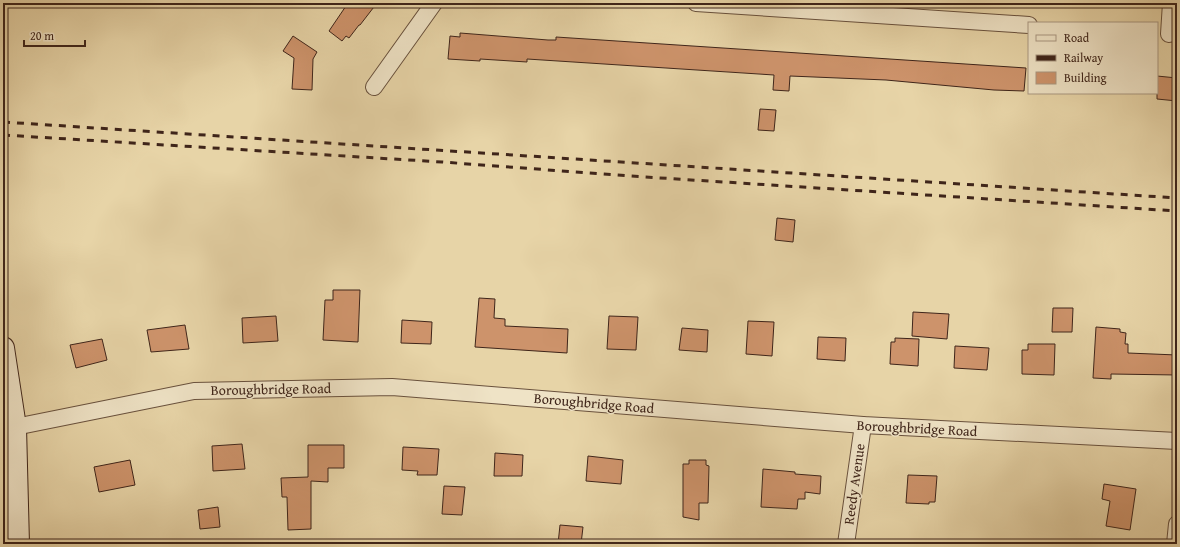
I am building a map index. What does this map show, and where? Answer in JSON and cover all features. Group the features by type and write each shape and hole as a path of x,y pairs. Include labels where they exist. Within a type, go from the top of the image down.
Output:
{"main road":[{"path":"3,348 15,427 18,544"}],"street":[{"path":"374,87 434,3"},
{"path":"696,3 1028,25"},
{"path":"1168,34 1170,3"},
{"name":"Boroughbridge Road","path":"15,427 194,391 392,387 863,425 1177,441"},
{"name":"Reedy Avenue","path":"846,544 863,425"},
{"path":"1175,544 1177,524"}],"building":[{"path":"348,3 377,3 349,38 346,36 342,41 329,31"},
{"path":"460,33 548,40 556,40 556,37 1026,68 1024,91 994,90 886,80 790,76 789,91 773,90 774,75 527,59 527,62 480,59 480,61 448,59 450,36 460,37"},
{"path":"293,36 317,52 313,59 312,90 292,89 294,58 283,51"},
{"path":"1158,76 1177,78 1177,101 1157,99"},
{"path":"760,109 776,110 774,131 758,130"},
{"path":"777,218 795,220 793,242 775,240"},
{"path":"333,290 360,290 358,342 323,340 325,300 333,300"},
{"path":"479,298 495,299 494,318 505,319 505,326 568,329 567,353 475,347"},
{"path":"1053,308 1073,308 1072,332 1052,332"},
{"path":"913,312 949,314 947,339 912,336"},
{"path":"276,316 278,341 243,343 242,318"},
{"path":"609,316 638,317 636,350 607,349"},
{"path":"402,320 432,322 431,344 401,343"},
{"path":"748,321 774,322 772,356 746,354"},
{"path":"185,325 189,349 151,352 147,330"},
{"path":"1096,327 1120,329 1120,332 1126,333 1125,344 1128,344 1128,353 1177,355 1177,375 1111,374 1111,379 1093,378"},
{"path":"682,328 708,330 707,352 679,350"},
{"path":"818,337 846,338 845,361 817,359"},
{"path":"895,338 919,339 918,366 890,364 891,342 895,342"},
{"path":"102,339 107,360 76,368 70,345"},
{"path":"1028,344 1055,344 1054,375 1022,374 1022,350 1028,350"},
{"path":"955,346 989,348 987,370 954,368"},
{"path":"242,444 245,469 213,471 212,446"},
{"path":"308,445 344,445 344,468 328,468 328,482 311,481 311,529 288,530 287,497 282,497 281,478 308,477"},
{"path":"403,447 439,449 437,475 417,475 418,471 402,470"},
{"path":"495,453 523,455 522,476 494,476"},
{"path":"588,456 623,460 621,484 586,481"},
{"path":"130,460 135,485 99,492 94,467"},
{"path":"689,460 706,460 706,465 709,466 708,503 699,503 699,520 683,517 683,464 689,464"},
{"path":"763,469 821,476 820,494 805,492 805,499 798,499 797,509 761,507"},
{"path":"908,475 937,476 935,502 929,502 929,504 906,503"},
{"path":"1104,484 1136,489 1130,530 1106,526 1110,501 1102,499"},
{"path":"444,486 465,487 462,515 442,514"},
{"path":"218,507 220,527 200,529 198,510"},
{"path":"560,525 583,527 581,544 558,544"}],"railway":[{"path":"3,122 1177,198"},
{"path":"3,135 442,162 630,176 1177,211"}]}
